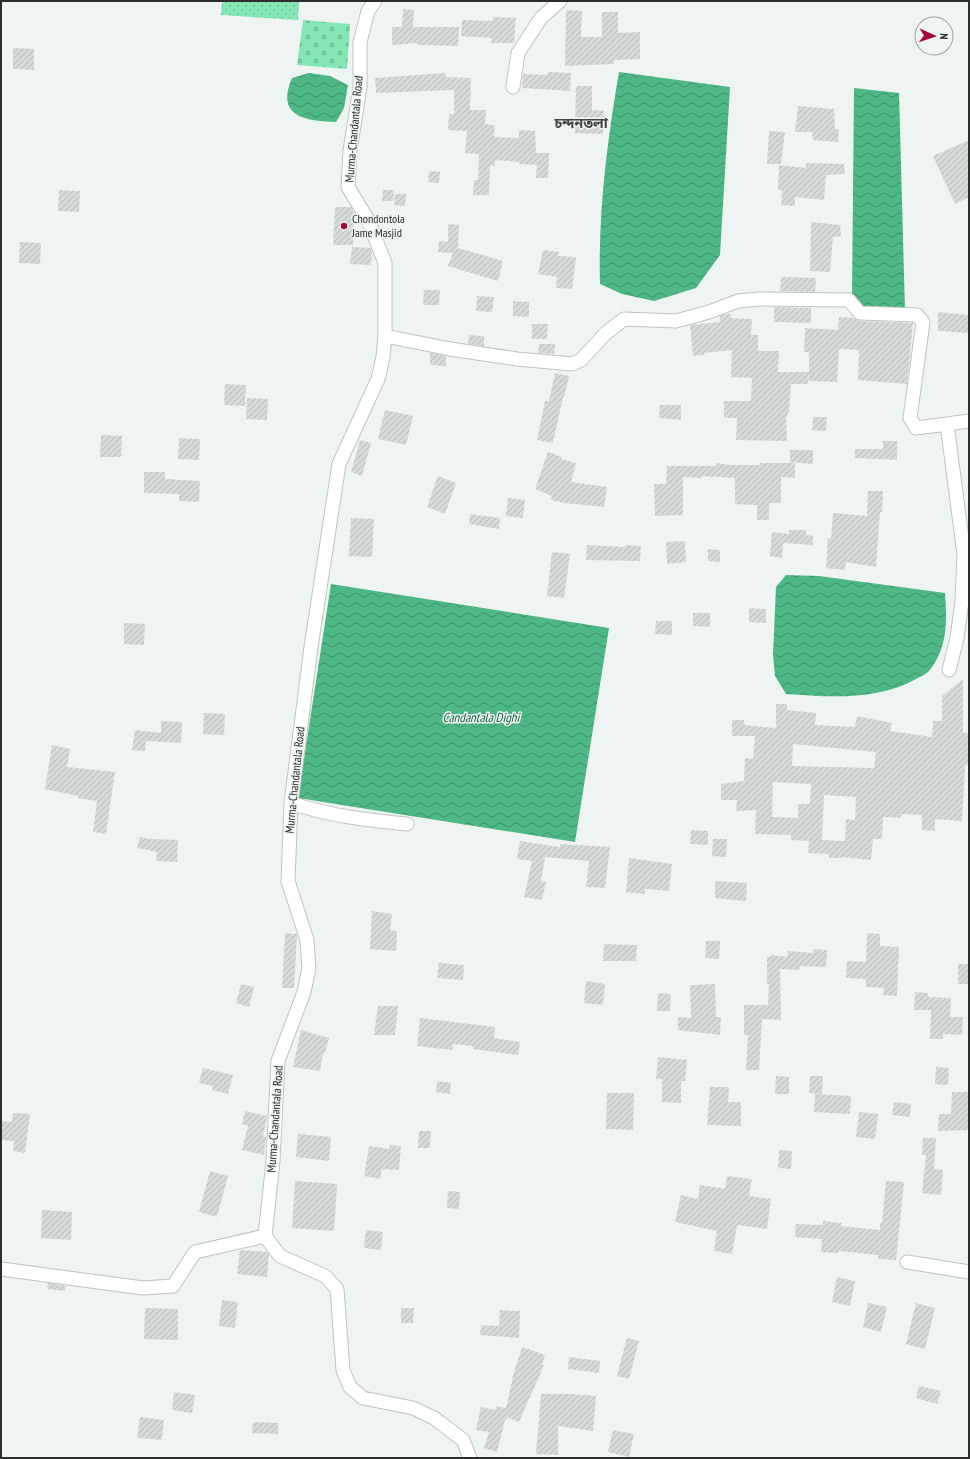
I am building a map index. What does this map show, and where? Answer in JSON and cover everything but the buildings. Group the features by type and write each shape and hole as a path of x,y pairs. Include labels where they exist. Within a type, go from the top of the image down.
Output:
{"street":[{"name":"Murma-Chandantala Road","path":"265,1236 273,1161 278,1061 296,1017 304,992 309,968 307,940 288,882 291,803 311,647 339,464 378,379 383,357 385,336 385,263 368,220 348,187 350,150 360,87 360,42 368,11 375,1"},
{"path":"513,87 518,53 541,18 560,1"},
{"path":"385,336 450,350 517,359 572,364 581,360 606,332 624,319 676,321 709,312 738,301 759,299 849,300 860,313 917,315 923,322 910,418 916,428 969,421"},
{"path":"947,424 964,554 962,601 957,638 949,670"},
{"path":"291,803 317,812 351,819 407,824"},
{"path":"1,1269 144,1288 173,1286 195,1252 265,1236 280,1256 325,1276 337,1290 343,1370 350,1388 363,1398 413,1408 434,1418 462,1440 470,1458"},
{"path":"907,1262 969,1272"}],"green space":[{"path":"222,1 299,1 298,20 221,15"},
{"path":"303,20 350,24 347,69 297,65"}],"water":[{"path":"619,72 730,87 720,255 696,288 654,301 622,294 600,284 600,231 604,178"},
{"path":"309,73 330,76 348,85 344,108 336,122 304,118 296,114 291,109 287,101 292,78"},
{"path":"854,88 899,93 905,311 861,308 852,297"},
{"path":"786,575 819,576 945,593 946,623 940,653 929,671 901,686 885,691 852,696 786,694 775,676 773,655 776,587"},
{"name":"Candantala Dighi","path":"331,584 609,628 575,842 298,798"}],"place":[{"name":"Chondontola Jame Masjid","path":"344,226"}],"district":[{"name":"চন্দনতলা","path":"581,123"}]}
